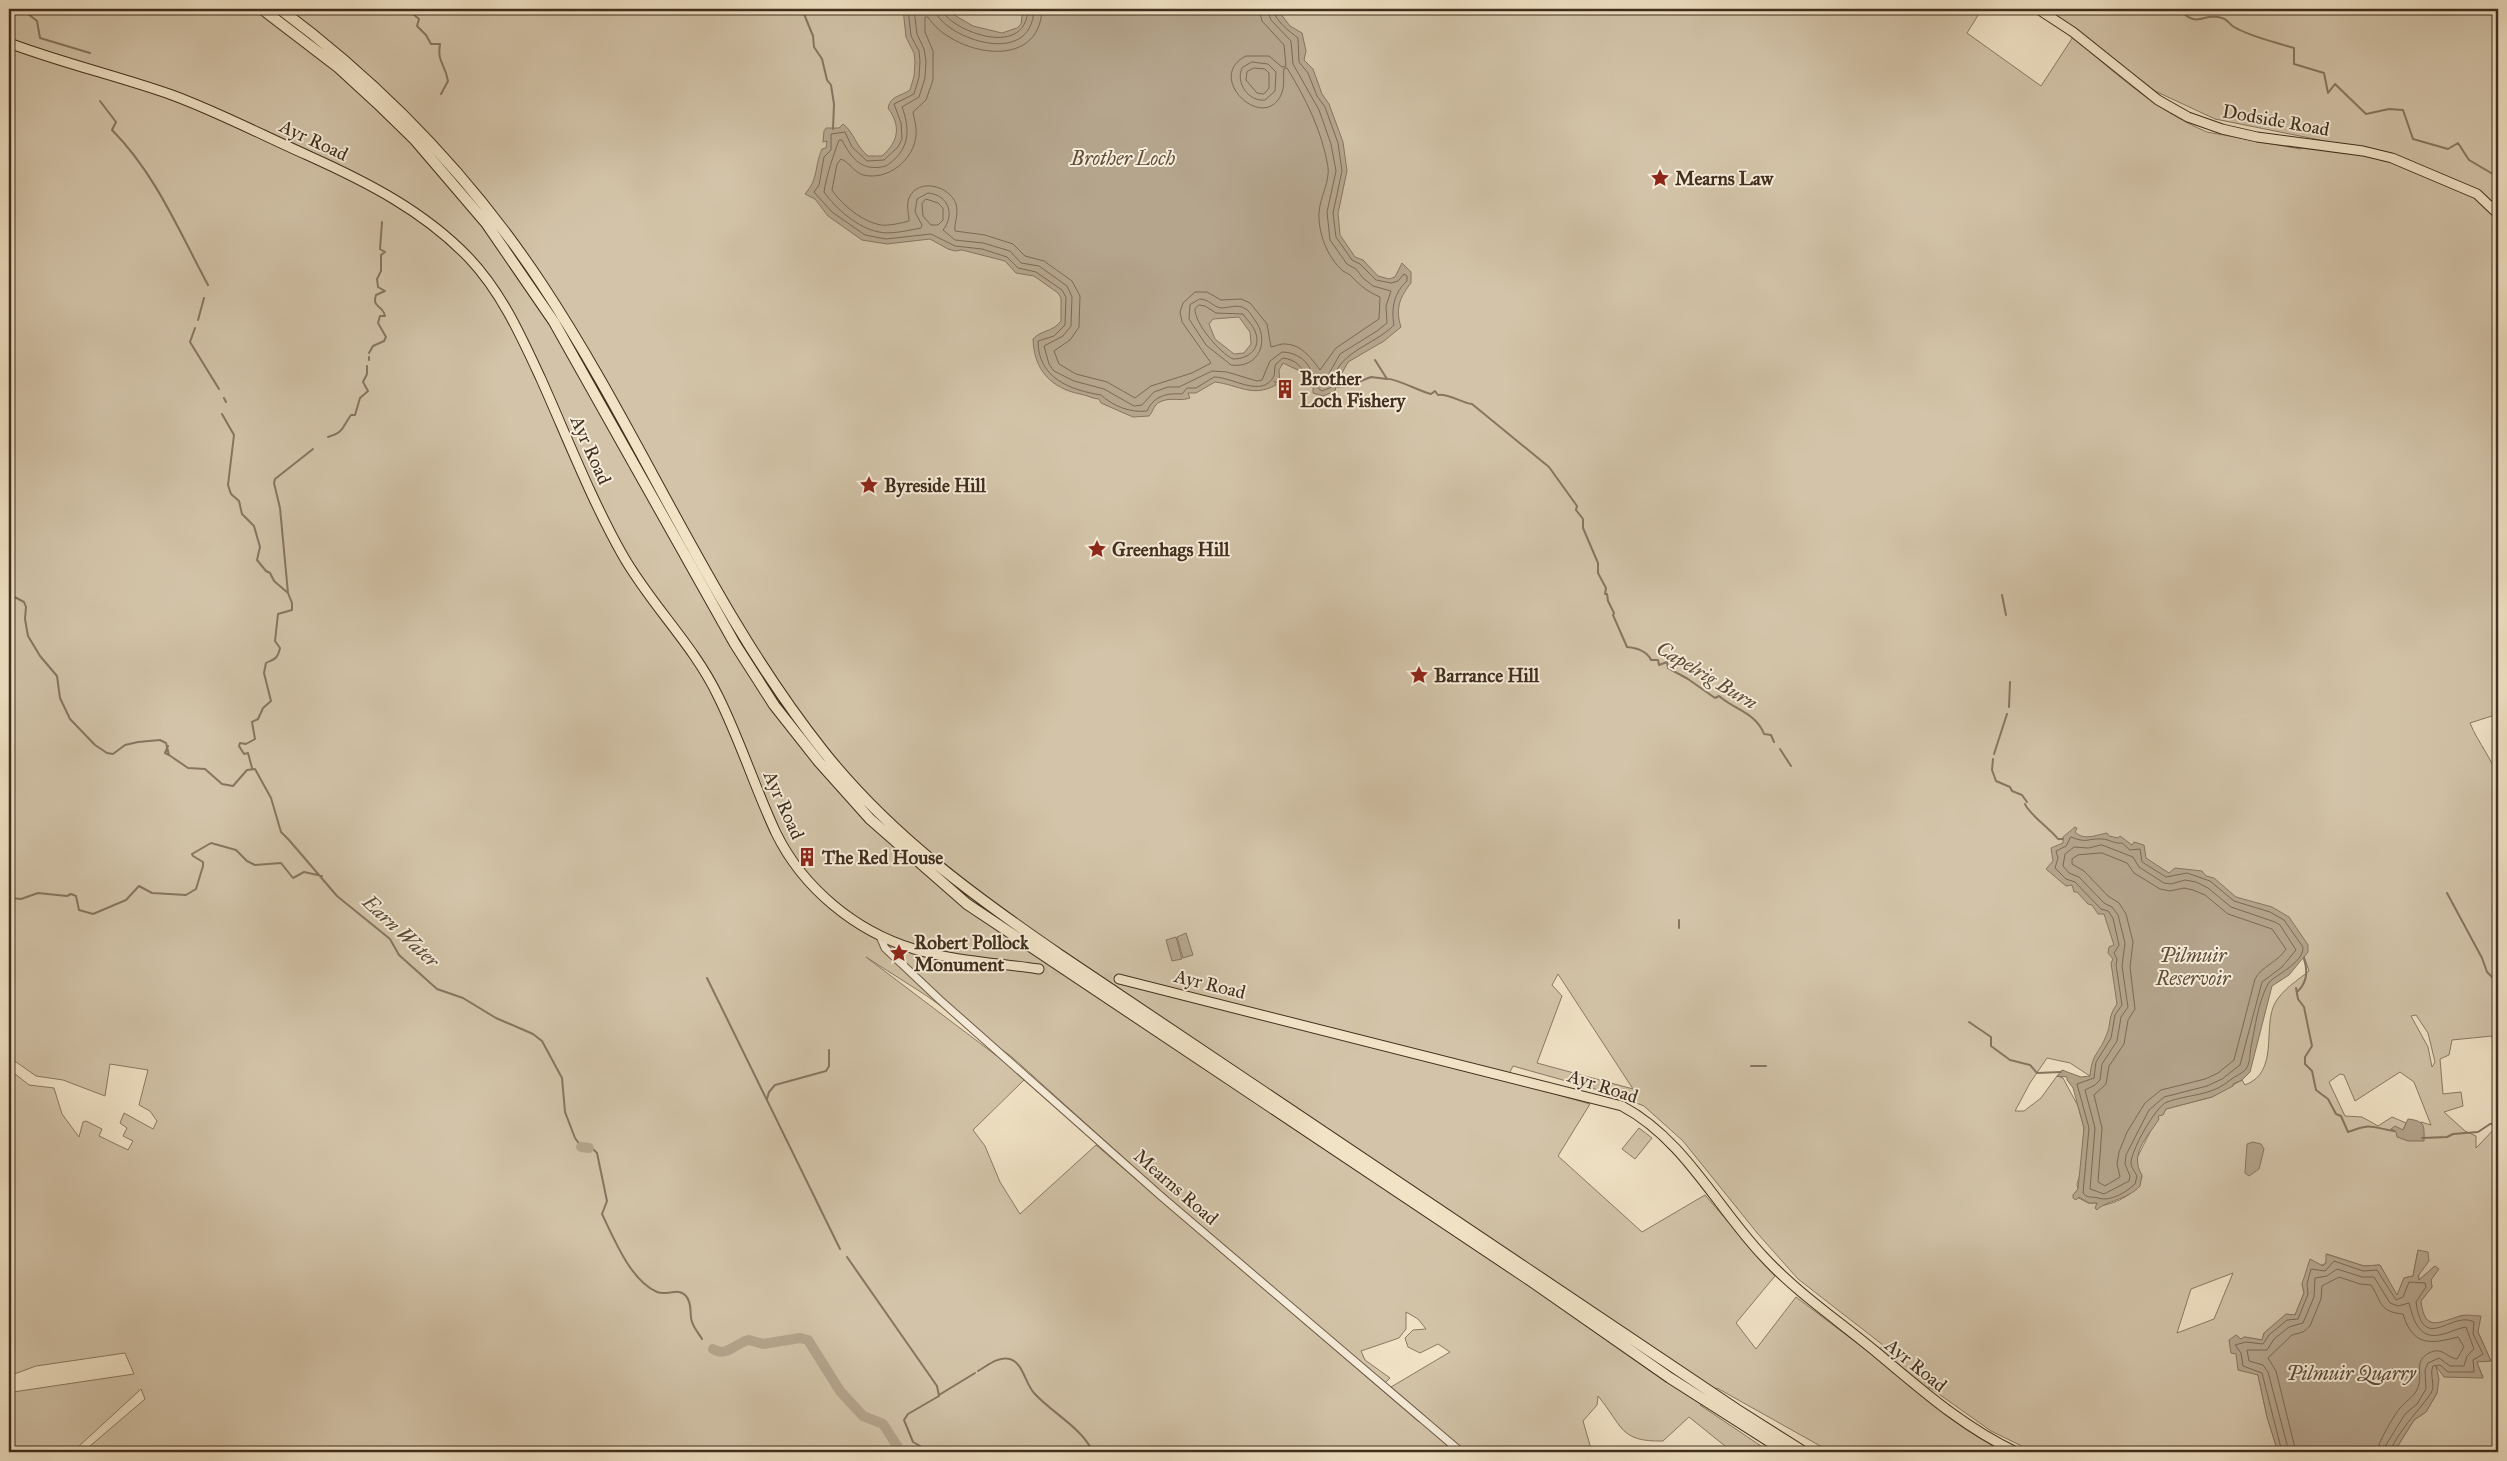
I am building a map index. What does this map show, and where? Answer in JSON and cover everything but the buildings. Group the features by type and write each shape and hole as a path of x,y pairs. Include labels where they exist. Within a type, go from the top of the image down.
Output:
{"highway":[{"path":"262,9 364,84"},
{"path":"280,9 331,47 364,84 455,168 493,215 523,257 585,355 746,641 783,697 826,754 878,812 926,856 976,897 1771,1432 1804,1452"},
{"path":"380,99 466,197 519,267 564,339 736,644 774,706 819,762 870,819 967,904 1534,1283 1777,1452"},
{"path":"1709,1403 1786,1452"},
{"path":"1771,1432 1812,1452"}],"main road":[{"name":"Dodside Road","path":"2038,9 2072,32 2158,100 2188,117 2222,129 2257,137 2363,150 2392,158 2477,194 2498,214"},
{"name":"Ayr Road","path":"9,43 198,105 339,169 396,200 432,223 472,261 513,320 621,552 647,594 699,663 717,694 776,832 791,858 813,886 837,909 880,936 914,949 1039,968"},
{"name":"Ayr Road","path":"1119,979 1622,1106 1641,1116 1664,1135 1763,1256 1805,1296 1951,1414 2016,1452"}],"street":[{"name":"Mearns Road","path":"880,936 885,948 948,1007 1162,1197 1461,1452"}],"shaded area":[{"path":"9,9 1982,9 1967,33 2041,86 2073,37 2136,90 2188,123 2207,132 2300,149 2320,140 2215,119 2155,91 2047,9 2498,9 2498,714 2470,723 2493,765 2498,780 2498,1059 2492,1036 2452,1040 2449,1055 2440,1059 2443,1094 2461,1092 2463,1106 2444,1112 2465,1131 2476,1136 2476,1148 2498,1125 2498,1452 2394,1452 2414,1420 2426,1412 2437,1393 2435,1365 2483,1377 2476,1361 2491,1361 2478,1332 2463,1315 2441,1323 2430,1322 2426,1318 2420,1301 2432,1287 2431,1280 2435,1266 2419,1280 2418,1250 2413,1276 2404,1278 2397,1296 2380,1265 2364,1266 2327,1254 2326,1263 2320,1266 2302,1284 2304,1293 2295,1315 2286,1315 2264,1333 2262,1340 2245,1337 2241,1339 2236,1354 2258,1375 2267,1417 2278,1452 2034,1452 1991,1431 1929,1387 1928,1401 1995,1446 1993,1452 1831,1452 1717,1388 1700,1405 1770,1452 1728,1452 1730,1450 1689,1417 1663,1441 1638,1439 1623,1430 1598,1396 1597,1405 1583,1421 1592,1452 83,1452 145,1399 141,1389 78,1447 69,1452 9,1452 9,1395 13,1392 134,1374 125,1353 36,1366 9,1376 9,1069 29,1085 54,1088 62,1114 79,1137 83,1122 86,1121 102,1129 99,1136 128,1150 133,1141 123,1136 127,1128 120,1123 124,1113 153,1129 157,1121 150,1111 139,1105 148,1070 110,1064 105,1096 63,1080 36,1076 9,1057","holes":["2301,947 2309,971 2286,989 2275,1003 2271,1013 2268,1048 2263,1070 2256,1079 2245,1085 2242,1080 2212,1097 2166,1109 2163,1114 2158,1116 2137,1158 2136,1165 2142,1177 2136,1188 2126,1197 2106,1205 2100,1206 2097,1203 2088,1203 2073,1195 2078,1189 2077,1184 2081,1171 2084,1128 2078,1106 2063,1078 2057,1076 2041,1098 2024,1111 2015,1111 2030,1083 2047,1058 2070,1063 2090,1076","866,957 927,996 1012,1057 1173,1202 1385,1383 1390,1378 1365,1360 1361,1351 1399,1338 1406,1329 1406,1312 1418,1319 1426,1329 1413,1330 1405,1338 1408,1347 1420,1353 1438,1344 1450,1352 1391,1387 1425,1416 1419,1422 1096,1145 1020,1214 1000,1182 985,1146 973,1130 1026,1078","1558,974 1633,1089 1537,1063 1562,996 1552,985","2416,1015 2428,1033 2435,1062 2432,1067 2428,1047 2411,1016","1513,1066 1616,1095 1644,1106 1683,1141 1758,1234 1798,1279 1883,1345 1874,1356 1796,1297 1756,1349 1736,1323 1775,1276 1705,1195 1642,1232 1558,1156 1590,1104 1506,1080","2400,1072 2414,1082 2431,1125 2421,1122 2424,1137 2413,1139 2403,1137 2392,1129 2403,1130 2406,1123 2392,1117 2378,1126 2362,1117 2345,1116 2329,1082 2340,1074 2344,1075 2355,1101","2233,1273 2214,1319 2177,1333 2191,1289"]},
{"path":"1639,1128 1652,1138 1635,1159 1622,1149"}],"water":[{"name":"Brother Loch","path":"903,9 944,9 973,26 1002,33 1017,28 1021,24 1023,9 1277,9 1290,26 1302,33 1306,51 1304,60 1313,69 1343,142 1347,171 1338,213 1340,235 1355,257 1363,260 1378,276 1389,279 1395,277 1402,263 1411,272 1411,283 1401,298 1399,308 1398,314 1401,327 1384,341 1348,362 1337,382 1335,391 1323,396 1313,393 1313,387 1305,386 1300,371 1283,363 1279,370 1280,384 1274,381 1276,385 1267,389 1252,391 1215,382 1196,393 1188,393 1190,398 1166,400 1158,403 1149,416 1133,417 1101,403 1099,399 1061,387 1046,376 1041,368 1034,350 1033,339 1058,325 1061,321 1061,298 1058,293 1034,276 1016,273 1005,261 962,250 948,249 930,239 887,244 862,240 828,216 815,199 805,194 812,183 822,149 826,148 827,141 823,142 826,128 839,128 843,124 868,156 882,156 892,145 895,139 896,127 888,108 889,104 894,98 910,90 914,76 914,53 906,37","holes":["1239,317 1250,332 1251,344 1244,353 1234,354 1215,339 1209,324 1213,319"]},
{"name":"Pilmuir Reservoir","path":"2075,827 2077,828 2075,832 2082,836 2090,837 2107,833 2109,836 2118,838 2120,836 2132,845 2134,842 2144,845 2146,858 2169,873 2175,868 2202,871 2206,876 2214,878 2236,897 2272,907 2289,917 2308,945 2308,952 2289,975 2272,986 2250,1072 2242,1080 2233,1084 2233,1086 2212,1097 2166,1109 2163,1115 2158,1116 2159,1119 2141,1146 2137,1160 2142,1175 2140,1186 2129,1194 2097,1210 2095,1208 2097,1203 2089,1203 2079,1197 2076,1200 2073,1198 2078,1189 2084,1128 2073,1088 2067,1077 2057,1076 2062,1070 2081,1077 2090,1076 2092,1063 2106,1036 2112,1013 2117,1004 2111,963 2113,959 2108,953 2109,947 2114,945 2104,914 2098,914 2092,905 2088,904 2077,892 2074,892 2072,885 2066,886 2046,869 2053,861 2051,848 2063,843 2063,837"},
{"path":"1186,933 1193,955 1183,958 1177,937"},
{"path":"1176,937 1182,959 1172,961 1166,940"},
{"path":"2408,1119 2418,1121 2423,1125 2424,1141 2408,1141 2397,1137 2396,1132 2391,1129 2395,1126 2403,1130"},
{"path":"2253,1142 2261,1144 2264,1149 2259,1169 2249,1176 2245,1173 2247,1144"},
{"name":"Pilmuir Quarry","path":"2418,1250 2428,1252 2429,1261 2418,1276 2419,1280 2435,1266 2439,1269 2431,1280 2432,1287 2421,1301 2426,1318 2434,1323 2463,1315 2481,1316 2478,1332 2491,1361 2477,1362 2483,1378 2444,1377 2436,1366 2439,1379 2437,1393 2426,1412 2414,1420 2394,1452 2278,1452 2267,1417 2258,1375 2238,1370 2236,1354 2231,1353 2229,1340 2236,1335 2241,1339 2244,1337 2262,1340 2264,1333 2286,1314 2295,1315 2304,1293 2302,1284 2310,1259 2323,1266 2326,1263 2326,1254 2364,1266 2380,1265 2397,1295 2404,1278 2413,1276"}],"waterway":[{"path":"22,9 37,21 40,38 90,53"},
{"path":"393,9 397,13 401,12 402,9"},
{"path":"407,9 419,19 417,26 426,35 431,44 440,44 440,59 448,81 441,94"},
{"name":"Capelrig Burn","path":"802,9 813,36 814,47 822,59 827,80 831,85 834,104 833,129"},
{"path":"2179,9 2191,18 2215,17 2224,19 2248,34 2294,48 2294,64 2324,73 2328,93 2335,84 2366,114 2389,109 2403,110 2413,139 2448,149 2458,143 2469,160 2498,177"},
{"path":"100,101 116,122 112,130 154,184 208,285"},
{"path":"369,353 373,346 384,341 386,337 378,323 380,316 385,316 383,310 375,302 376,295 385,291 378,287 377,279 381,271 381,255 385,252 380,249 382,222"},
{"path":"198,320 204,298"},
{"path":"195,328 190,342 219,389"},
{"name":"Capelrig Burn","path":"1375,360 1387,379 1395,380 1431,394 1435,391 1438,395 1446,395 1472,404 1549,467 1577,506 1576,510 1583,519 1583,528 1598,563 1598,573 1606,588 1605,594 1607,594 1614,613 1613,615 1627,647 1644,652 1651,660 1658,660 1659,665 1667,662 1668,668 1715,698 1719,696 1750,716 1756,721 1764,734 1771,735 1774,742"},
{"path":"328,437 343,429 351,415 355,415 360,398 368,391 363,382 367,374 367,366"},
{"path":"1337,387 1348,386 1371,377 1387,379"},
{"path":"224,398 226,402"},
{"path":"222,414 234,435 228,485 231,494 239,501 242,514 254,526 260,547 257,560 270,573 274,581 288,593"},
{"path":"252,768 248,753 244,754 239,746 240,743 246,744 255,739 252,722 258,719 263,708 271,701 264,673 266,663 276,657 280,648 275,641 278,614 292,610 292,603 288,593 280,508 274,483 275,479 313,449"},
{"name":"Earn Water","path":"9,594 24,602 28,636 40,656 57,676 60,698 70,719 95,745 107,753 113,754 125,745 160,740 166,743 169,755 188,768 205,769 222,784 233,786 247,770 255,769 271,798 281,832 337,896 390,939 399,955 437,989 463,998 496,1018 533,1034 542,1041 562,1078 565,1112 575,1138 583,1149 592,1148 597,1153 607,1201 602,1214 618,1247 631,1269 648,1287 661,1293 680,1292 686,1296 689,1302 692,1322 702,1339"},
{"path":"2002,595 2006,615"},
{"path":"2009,707 2010,682"},
{"path":"1994,754 2007,714"},
{"name":"Earn Water","path":"168,746 165,753 169,755"},
{"name":"Capelrig Burn","path":"1780,749 1791,766"},
{"path":"1993,759 1992,770 1996,781 2022,795 2027,802"},
{"path":"2025,804 2030,812 2058,839 2063,839"},
{"path":"9,898 21,899 38,893 67,896 71,894 76,896 79,910 93,914 126,900 139,886 152,893 186,895 196,889 203,866 203,862 192,854 211,843 236,850 247,861 255,865 281,863 293,878 304,872 322,876"},
{"path":"2447,893 2482,958 2487,972 2498,983"},
{"path":"1679,920 1679,928"},
{"path":"2297,992 2303,985 2306,977 2304,959"},
{"path":"707,978 840,1249"},
{"path":"2296,988 2298,999 2304,1007 2312,1046 2305,1057 2305,1064 2312,1071 2316,1090 2328,1099 2336,1114 2341,1116 2348,1132 2362,1127 2375,1127 2394,1131"},
{"name":"Capelrig Burn","path":"1969,1022 1991,1037 1991,1046 2010,1060 2030,1065 2037,1073 2061,1072"},
{"path":"767,1099 769,1092 775,1085 826,1071 829,1066 829,1050"},
{"path":"1751,1066 1766,1066"},
{"path":"2422,1138 2447,1137 2453,1134 2478,1132 2490,1124 2498,1123"},
{"name":"Earn Water","path":"581,1147 589,1148"},
{"path":"847,1257 937,1386 939,1396 908,1414 904,1420 913,1442 931,1452"},
{"name":"Earn Water","path":"713,1349 722,1352 727,1351 749,1340 763,1344 800,1338 808,1340 840,1391 863,1416 883,1424 901,1452"},
{"path":"978,1371 1001,1359 1006,1358 1014,1361 1021,1369 1034,1393 1074,1428 1088,1443 1093,1452"},
{"path":"939,1395 975,1373"}],"tunnel":[{"path":"1039,969 1069,972"},
{"path":"1090,975 1119,979"}],"place":[{"name":"Mearns Law","path":"1660,178"},
{"name":"Brother Loch Fishery","path":"1285,389"},
{"name":"Byreside Hill","path":"869,485"},
{"name":"Greenhags Hill","path":"1097,549"},
{"name":"Barrance Hill","path":"1419,675"},
{"name":"The Red House","path":"807,857"},
{"name":"Robert Pollock Monument","path":"899,953"}]}
